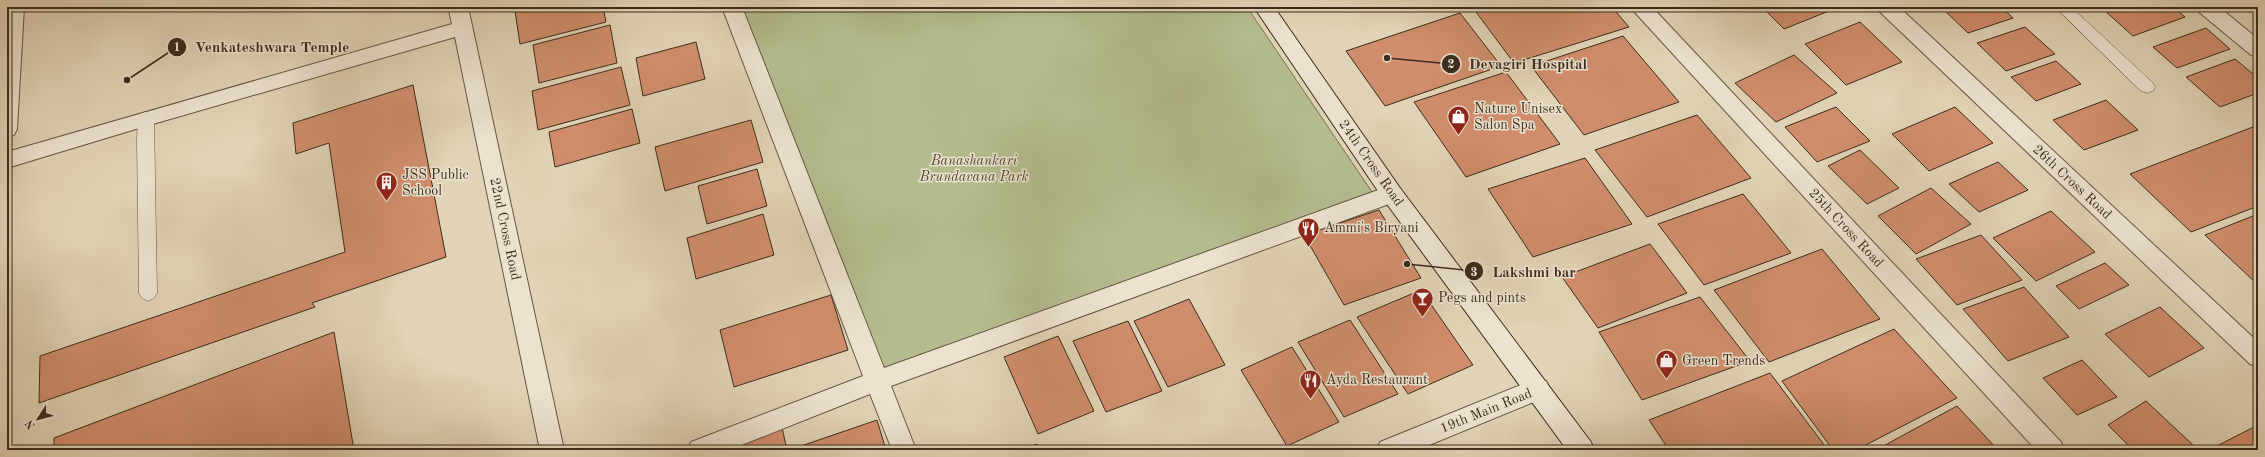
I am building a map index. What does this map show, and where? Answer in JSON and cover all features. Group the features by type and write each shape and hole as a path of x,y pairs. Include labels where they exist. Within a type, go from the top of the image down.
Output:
{"street":[{"path":"7,129 14,7"},
{"name":"22nd Cross Road","path":"458,7 552,450"},
{"path":"732,7 904,450"},
{"name":"24th Cross Road","path":"1264,7 1392,194 1582,450"},
{"name":"25th Cross Road","path":"1640,7 2052,450"},
{"name":"26th Cross Road","path":"1887,7 2258,357"},
{"path":"2206,7 2258,50"},
{"path":"7,160 146,118 462,28"},
{"path":"700,450 877,381 1392,194"},
{"name":"19th Main Road","path":"1389,450 1538,389"}],"lane":[{"path":"2062,7 2147,87"},
{"path":"146,118 145,139 148,293"}],"green space":[{"name":"Banashankari Brundavana Park","path":"741,7 1247,7 1372,192 878,378"}],"building":[{"path":"531,7 603,7 606,22 520,44 515,11"},
{"path":"1612,7 1629,27 1514,63 1473,8"},
{"path":"1762,7 1839,7 1784,29"},
{"path":"1950,7 2001,7 2013,18 1968,33 1943,9"},
{"path":"2112,7 2173,7 2185,17 2133,36 2104,10"},
{"path":"1460,13 1501,66 1385,106 1346,51"},
{"path":"1860,22 1902,62 1846,85 1805,44"},
{"path":"610,25 617,63 539,83 533,45"},
{"path":"2025,27 2055,54 2006,71 1977,43"},
{"path":"2206,28 2230,49 2177,68 2153,47"},
{"path":"1623,36 1679,102 1584,135 1531,66"},
{"path":"696,42 705,79 643,96 636,58"},
{"path":"1794,55 1837,93 1776,122 1735,83"},
{"path":"2235,59 2258,78 2258,93 2220,107 2186,77"},
{"path":"2056,61 2081,84 2036,101 2011,77"},
{"path":"621,67 630,105 538,130 532,91"},
{"path":"1506,72 1560,144 1466,177 1414,102"},
{"name":"JSS Public School","path":"413,85 446,257 312,303 315,307 39,403 40,356 345,252 329,143 296,154 293,123"},
{"path":"2106,100 2138,130 2084,150 2053,120"},
{"path":"1836,107 1870,141 1817,162 1785,127"},
{"path":"1955,107 1993,143 1929,171 1892,134"},
{"path":"632,109 640,143 555,167 549,132"},
{"path":"1697,115 1751,178 1647,217 1595,150"},
{"path":"751,120 763,162 665,191 655,147"},
{"path":"2258,125 2258,206 2191,232 2130,174"},
{"path":"1860,150 1899,188 1867,204 1828,166"},
{"path":"1585,158 1632,224 1533,257 1488,189"},
{"path":"1998,162 2028,190 1979,212 1949,184"},
{"path":"757,169 767,206 707,224 698,186"},
{"path":"1931,188 1971,224 1916,254 1878,216"},
{"path":"1743,194 1791,253 1704,285 1658,224"},
{"path":"1379,210 1421,278 1344,305 1304,235"},
{"path":"2051,211 2095,252 2036,281 1993,238"},
{"path":"763,214 774,255 696,279 687,238"},
{"path":"2258,214 2258,285 2205,235"},
{"path":"1981,235 2022,280 1957,305 1916,259"},
{"path":"1650,244 1687,293 1598,328 1562,277"},
{"path":"1822,249 1880,319 1769,362 1714,290"},
{"path":"2105,263 2129,285 2079,309 2056,286"},
{"path":"2024,287 2069,337 2008,361 1963,309"},
{"path":"1421,290 1473,365 1408,394 1357,317"},
{"path":"831,295 848,350 734,387 720,330"},
{"path":"1700,297 1750,361 1642,400 1599,332"},
{"path":"1189,299 1225,365 1168,387 1134,321"},
{"path":"2160,307 2204,348 2149,377 2105,334"},
{"path":"1350,320 1398,394 1344,417 1298,342"},
{"path":"1128,321 1162,391 1106,412 1073,341"},
{"path":"1894,329 1957,398 1856,450 1833,450 1782,381"},
{"path":"334,332 354,450 54,450 54,438"},
{"path":"1058,336 1094,411 1038,434 1004,357"},
{"path":"1292,347 1339,422 1287,446 1241,370"},
{"path":"2082,360 2117,397 2077,415 2043,378"},
{"path":"1770,373 1828,450 1669,450 1649,420"},
{"path":"2146,401 2194,446 2188,450 2133,450 2108,425"},
{"path":"1957,406 1998,450 1876,450"},
{"path":"877,420 886,450 802,450 801,446"},
{"path":"781,423 787,450 730,450 728,441"},
{"path":"2258,425 2258,450 2209,450"},
{"path":"1037,444 1039,450 1022,450"}],"place":[{"name":"Devagiri Hospital","path":"1387,58"},
{"name":"Venkateshwara Temple","path":"127,80"},
{"name":"Nature Unisex Salon Spa","path":"1458,136"},
{"name":"JSS Public School","path":"387,202"},
{"name":"Ammi's Biryani","path":"1309,248"},
{"name":"Lakshmi bar","path":"1407,264"},
{"name":"Pegs and pints","path":"1422,318"},
{"name":"Green Trends","path":"1666,380"},
{"name":"Ayda Restaurant","path":"1311,400"}]}
